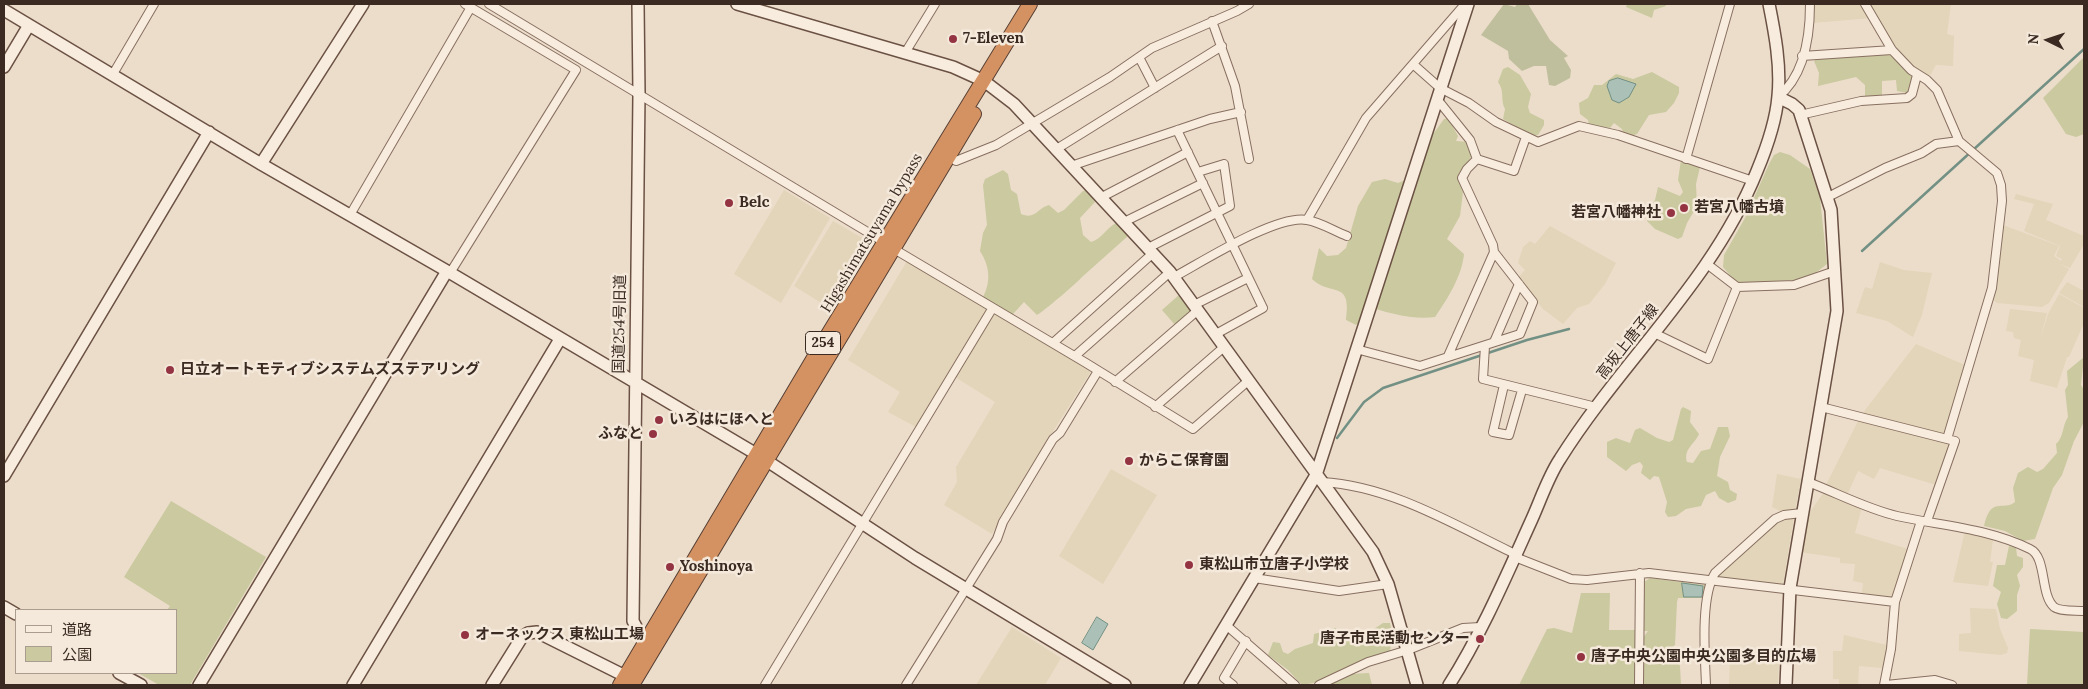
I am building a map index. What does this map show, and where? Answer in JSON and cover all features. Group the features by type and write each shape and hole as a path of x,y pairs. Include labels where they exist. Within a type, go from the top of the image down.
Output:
{"highway":[{"name":"Higashimatsuyama bypass","path":"889,246 949,156 1030,4"},
{"name":"Higashimatsuyama bypass","path":"631,682 762,458 987,83 1040,4"},
{"name":"Higashimatsuyama bypass","path":"631,682 648,639 762,458"}],"street":[{"path":"113,74 154,4"},
{"path":"261,164 363,4"},
{"path":"489,4 992,309 1075,356 1193,429 1248,380"},
{"name":"国道254号旧道","path":"638,4 639,94 634,382 636,429 634,621 640,634 648,639"},
{"path":"737,4 953,67 987,83 1014,104 1172,274 1373,552 1388,584 1417,685"},
{"path":"905,53 935,4"},
{"path":"949,156 956,161 996,145 1110,77 1168,39 1238,11 1249,4"},
{"path":"1307,220 1366,118 1466,4"},
{"path":"1190,685 1254,578 1319,478 1356,350 1439,94 1466,4"},
{"path":"1686,159 1730,4"},
{"name":"高坂上唐子線","path":"1449,685 1480,627 1559,460 1596,407 1707,264 1732,224 1753,181 1770,136 1778,97 1777,59 1770,4"},
{"path":"1786,685 1790,588 1837,311 1828,197 1800,114 1795,105 1778,97 1791,85 1802,56 1808,30 1810,4"},
{"path":"1865,4 1892,50 1917,75 1927,80 1937,90 1959,141 1997,173 2001,185 2002,201 1994,272 1988,305 1947,439"},
{"path":"199,685 449,272 576,70 468,6 350,215"},
{"path":"4,10 261,164 449,272 762,458 964,590 1125,685"},
{"path":"1212,21 1222,46 1241,112 1249,159"},
{"path":"4,67 29,25"},
{"path":"1055,150 1222,46"},
{"path":"1802,56 1892,50"},
{"path":"1139,57 1155,88"},
{"path":"1414,65 1439,94 1470,140 1477,159"},
{"path":"1800,114 1861,101 1907,98 1912,94 1917,75"},
{"path":"1439,94 1469,103 1496,122 1538,142 1579,126 1618,135 1753,181"},
{"path":"1071,166 1177,130 1241,112"},
{"path":"1177,130 1263,308 1216,334"},
{"path":"4,476 209,132"},
{"path":"1477,159 1514,171 1526,137"},
{"path":"1828,197 1885,168 1922,153 1936,144 1959,141"},
{"path":"1100,198 1188,152"},
{"path":"1356,350 1420,366 1520,334 1533,302 1494,252 1493,245 1462,178 1467,169 1477,159"},
{"path":"1053,343 1150,251 1230,206 1224,164 1198,172"},
{"path":"1124,222 1203,183"},
{"path":"1075,356 1172,274 1280,224 1307,220 1347,236"},
{"path":"1448,356 1494,252"},
{"path":"1707,264 1737,287 1794,285 1835,271"},
{"path":"1115,382 1196,308 1248,278"},
{"path":"1494,342 1519,284"},
{"path":"1654,333 1708,359 1737,287"},
{"path":"765,685 992,309"},
{"path":"353,685 560,339"},
{"path":"1485,346 1483,379 1596,407"},
{"path":"1155,407 1224,347"},
{"path":"906,685 997,539 1003,522 1053,439 1060,433 1098,371"},
{"path":"1504,385 1493,432 1508,435 1522,390"},
{"path":"1821,407 1955,441 1895,602 1891,649 1885,685 1934,680 1952,685"},
{"path":"1319,478 1405,501 1515,555 1571,579 1587,580 1640,573 1710,582 1790,588 1895,602"},
{"path":"1808,482 1895,515 1985,531 2030,549 2037,554 2049,599 2053,606 2059,609 2084,611"},
{"path":"1706,685 1707,608 1710,582 1715,573 1775,519 1784,515 1802,513"},
{"path":"1639,685 1640,573"},
{"path":"1254,578 1339,591 1388,584"},
{"path":"4,607 15,613"},
{"path":"1226,625 1295,685"},
{"path":"1319,685 1368,662 1408,650 1463,628 1480,627"},
{"path":"492,685 522,637 528,633 537,632 631,682"},
{"path":"1233,685 1224,678 1246,641"},
{"path":"121,674 141,685"}],"shaded area":[{"path":"1812,4 1863,4 1872,18 1812,23"},
{"path":"1868,4 1951,4 1947,34 1954,36 1953,66 1936,65 1931,74 1926,76 1914,70 1892,44"},
{"path":"1618,78 1636,84 1629,97 1619,103 1612,100 1607,86 1609,81"},
{"path":"784,190 830,218 781,303 734,274"},
{"path":"2016,194 2053,204 2046,220 2084,236 2084,244 2070,268 2060,264 2069,269 2049,303 2042,307 1997,303 1992,299 2003,225 2059,246 2054,256 2061,261 2062,259 2056,256 2060,246 2024,231 2034,204 2014,199"},
{"path":"833,221 871,243 831,309 794,286"},
{"path":"1550,226 1616,263 1605,284 1589,304 1577,308 1563,324 1543,309 1518,278 1525,270 1518,263 1523,247 1530,241 1535,244"},
{"path":"907,261 988,310 916,427 888,412 900,392 848,360"},
{"path":"1880,262 1904,270 1932,273 1922,315 1913,337 1887,321 1856,313 1865,287 1872,289"},
{"path":"2067,282 2084,291 2084,307 2059,293"},
{"path":"2059,294 2084,308 2084,323 2069,357 2067,357 2057,388 2030,381 2034,360 2018,356 2021,340 2014,338 2013,332 2006,331 2010,309 2047,313 2040,340 2048,314"},
{"path":"993,313 1043,341 1089,370 1090,373 1036,458 992,534 944,505 957,482 956,467 995,402 955,377"},
{"path":"1916,344 1965,365 1944,435 1862,414"},
{"path":"1859,419 1949,443 1936,485 1880,468 1874,479 1858,471 1848,493 1826,485"},
{"path":"1111,469 1157,495 1103,584 1059,556"},
{"path":"1777,474 1801,479 1795,511 1784,513 1772,507"},
{"path":"1824,492 1862,507 1855,533 1908,549 1894,593 1890,597 1862,593 1863,583 1853,581 1855,564 1840,563 1840,558 1800,552 1810,512"},
{"path":"1794,517 1783,584 1715,579 1779,521"},
{"path":"1965,531 1993,540 1990,562 1993,562 1988,586 1953,582"},
{"path":"1682,583 1703,586 1702,597 1684,597"},
{"path":"1970,608 1996,609 2000,629 2008,648 2007,653 2001,655 1959,651 1959,634 1971,633"},
{"path":"1097,617 1108,624 1093,650 1082,643"},
{"path":"1012,627 1061,658 1045,685 976,685"},
{"path":"1844,635 1887,645 1883,668 1859,666 1858,685 1839,685 1839,679 1833,679 1833,651 1842,651"},
{"path":"1779,655 1778,685 1729,685 1730,658"}],"green space":[{"path":"1504,4 1515,7 1517,4 1528,4 1550,40 1568,56 1564,58 1571,70 1570,78 1555,86 1549,85 1546,66 1534,66 1522,71 1509,59 1508,51 1481,35"},
{"path":"1627,4 1665,4 1666,6 1654,10 1652,18 1626,7"},
{"path":"1883,53 1897,58 1905,70 1914,77 1907,93 1897,91 1896,80 1882,81 1882,96 1865,97 1865,85 1856,77 1818,86 1819,73 1814,61 1817,58"},
{"path":"2084,57 2084,134 2076,137 2066,134 2043,98"},
{"path":"1508,67 1520,75 1531,94 1528,107 1530,113 1544,120 1544,125 1538,135 1532,136 1503,119 1505,109 1498,82 1503,69"},
{"path":"1652,72 1679,87 1679,93 1674,103 1666,112 1649,115 1637,134 1631,136 1623,132 1614,123 1610,128 1589,125 1588,120 1580,114 1579,103 1588,98 1594,85 1602,85 1616,74 1633,79"},
{"path":"1448,118 1458,136 1456,141 1468,142 1472,156 1459,173 1458,178 1463,192 1460,216 1447,239 1464,254 1457,279 1435,317 1418,318 1400,315 1365,305 1361,320 1356,325 1346,320 1347,307 1343,294 1312,279 1319,248 1327,256 1338,255 1346,248 1358,206 1372,182 1385,179 1398,183 1420,174 1431,137 1444,119"},
{"path":"1780,152 1790,155 1810,169 1820,198 1827,264 1813,275 1796,280 1741,283 1733,279 1723,267 1724,255 1745,218 1769,164 1774,155"},
{"path":"1681,160 1700,167 1696,184 1697,206 1687,223 1682,237 1678,239 1655,229 1647,221 1647,213 1655,200 1658,187 1680,196 1683,192 1678,180"},
{"path":"1003,170 1008,174 1011,190 1017,194 1021,214 1030,216 1049,205 1058,213 1064,210 1083,191 1087,190 1095,202 1080,218 1083,235 1091,242 1116,223 1128,236 1037,315 1024,302 1013,314 1009,315 984,300 983,297 986,291 988,274 986,262 980,251 983,233 987,225 983,185 985,179"},
{"path":"1180,294 1191,311 1175,325 1162,310"},
{"path":"2084,357 2081,385 2084,390 2084,422 2074,441 2062,475 2053,488 2035,539 2023,541 2005,531 1984,526 1987,516 1994,507 2011,505 2015,502 2013,488 2018,473 2028,467 2037,472 2043,469 2057,453 2056,444 2059,441 2068,417 2065,390 2068,385 2067,371"},
{"path":"1683,407 1691,411 1690,422 1699,434 1688,450 1687,462 1693,463 1701,451 1710,449 1718,427 1728,427 1730,436 1720,457 1717,476 1728,482 1730,490 1737,494 1736,500 1728,503 1719,498 1715,491 1706,495 1701,506 1686,509 1676,516 1668,517 1665,512 1667,502 1659,477 1654,476 1650,480 1641,473 1643,466 1640,462 1632,465 1626,471 1607,457 1607,442 1616,438 1630,443 1635,430 1640,428 1657,438 1669,442 1673,440"},
{"path":"171,501 266,557 190,685 159,685 140,674 178,674 178,609 168,609 170,606 124,577"},
{"path":"2009,546 2016,547 2017,556 2023,558 2023,567 2017,575 2020,586 2017,595 2017,611 2007,619 2001,618 1997,604 2001,592 1993,586 1997,565 2005,565"},
{"path":"1650,578 1705,585 1705,598 1678,598 1677,602 1675,645 1671,648 1680,666 1681,685 1642,685 1642,639 1648,631 1643,631 1644,582"},
{"name":"唐子中央公園中央公園多目的広場","path":"1581,593 1610,593 1609,630 1635,630 1635,685 1519,685 1547,629 1554,628 1572,633"},
{"path":"1383,623 1390,623 1392,633 1390,652 1342,669 1339,672 1341,680 1352,674 1369,673 1372,685 1321,685 1318,682 1302,685 1288,670 1268,655 1273,642 1280,643 1283,652 1288,654 1295,649 1313,643 1314,634 1336,628 1337,633 1365,635"},
{"path":"2030,629 2084,632 2084,685 2027,685"}],"waterway":[{"path":"1862,251 2084,49"},
{"path":"1337,438 1364,402 1383,388 1527,340 1569,329"}],"place":[{"name":"7-Eleven","path":"953,39"},
{"name":"Belc","path":"729,203"},
{"name":"若宮八幡古墳","path":"1684,208"},
{"name":"若宮八幡神社","path":"1671,213"},
{"name":"日立オートモティブシステムズステアリング","path":"170,370"},
{"name":"いろはにほへと","path":"659,420"},
{"name":"ふなと","path":"653,434"},
{"name":"からこ保育園","path":"1129,461"},
{"name":"東松山市立唐子小学校","path":"1189,565"},
{"name":"Yoshinoya","path":"670,567"},
{"name":"オーネックス 東松山工場","path":"465,635"},
{"name":"唐子市民活動センター","path":"1480,639"},
{"name":"唐子中央公園中央公園多目的広場","path":"1581,657"}]}
